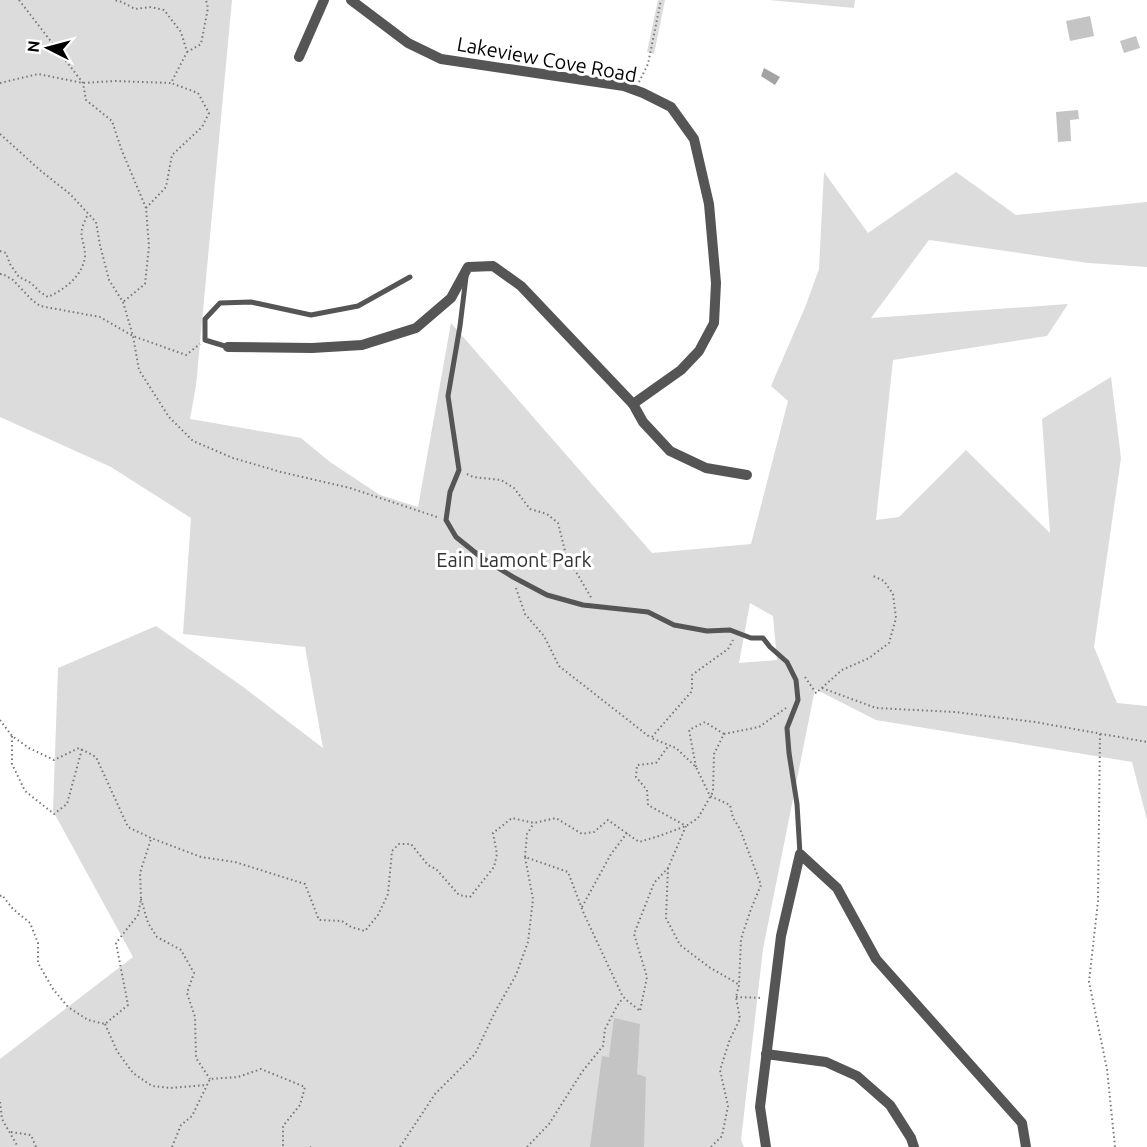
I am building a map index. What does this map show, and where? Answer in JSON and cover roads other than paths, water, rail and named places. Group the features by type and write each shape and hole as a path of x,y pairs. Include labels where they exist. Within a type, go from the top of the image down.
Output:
{"street":[{"path":"299,57 324,0"},
{"name":"Lakeview Cove Road","path":"351,0 408,43 441,59 624,86 635,90 671,107 694,139 709,204 716,283 714,323 699,351 681,370 633,404"},
{"path":"228,347 312,348 362,345 416,328 451,298 468,267 493,266 521,285 633,404 643,422 670,451 706,468 747,475"},
{"path":"766,1147 760,1107 766,1054 781,936 800,854 837,888 876,959 1022,1123 1026,1147"},
{"path":"766,1054 826,1062 857,1076 890,1105 911,1138 914,1147"}],"lane":[{"path":"468,267 448,396 459,470 450,492 446,520 456,537 482,558 547,596 583,605 648,612 674,626 730,630 751,638 763,638 787,662 795,680 798,700 787,728 797,804 800,854"},
{"path":"228,347 205,340 205,319 220,303 251,302 311,315 358,306 410,277"}],"park label":[{"name":"Eain Lamont Park","path":"514,559"}]}
